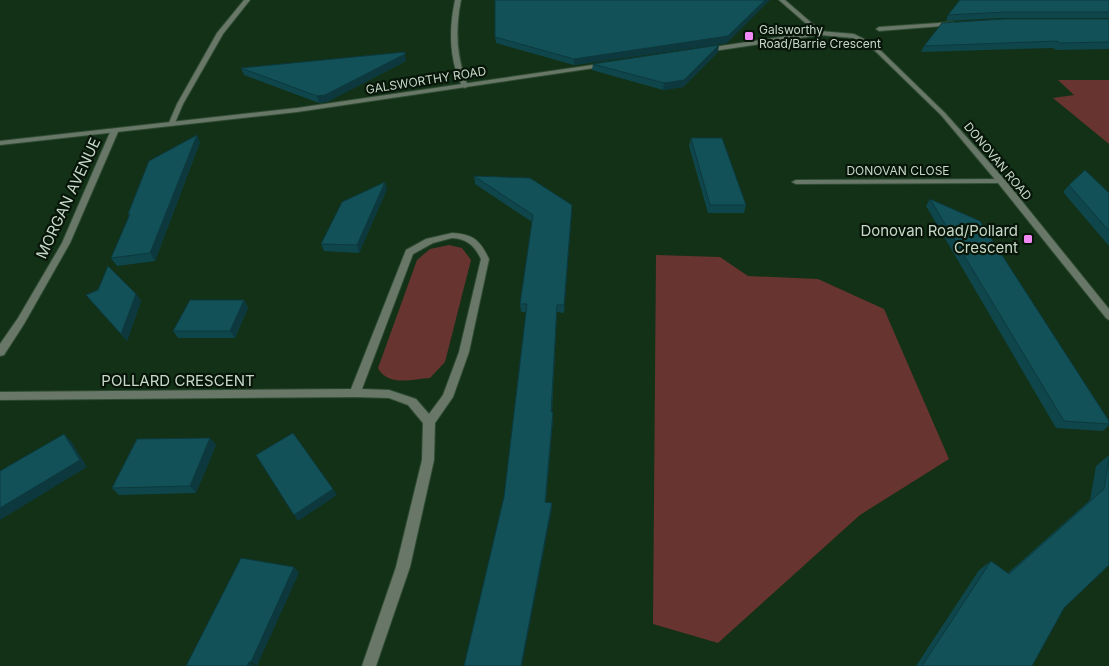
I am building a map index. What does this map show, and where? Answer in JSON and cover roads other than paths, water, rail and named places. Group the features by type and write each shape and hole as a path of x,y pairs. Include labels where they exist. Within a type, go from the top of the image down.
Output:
{"street":[{"path":"171,125 180,104 220,33 247,0"},
{"path":"458,0 454,16 454,54 457,69 465,86"},
{"path":"782,0 820,33"},
{"path":"879,29 964,24"},
{"path":"696,52 820,33"},
{"name":"DONOVAN ROAD","path":"820,33 854,36 872,45 899,69 943,114 1001,181 1109,316"},
{"name":"GALSWORTHY ROAD","path":"0,144 306,109 609,65"},
{"name":"MORGAN AVENUE","path":"0,352 21,321 66,243 114,132"},
{"name":"DONOVAN CLOSE","path":"796,182 1001,181"},
{"path":"356,393 410,252 422,243 438,237 455,235 472,239 482,248 485,259 464,352 448,397 429,422 428,460 403,567 369,666"},
{"name":"POLLARD CRESCENT","path":"0,396 389,394 412,402 429,422"}],"place":[{"name":"Galsworthy Road/Barrie Crescent","path":"749,36"},
{"name":"Donovan Road/Pollard Crescent","path":"1028,239"}]}
